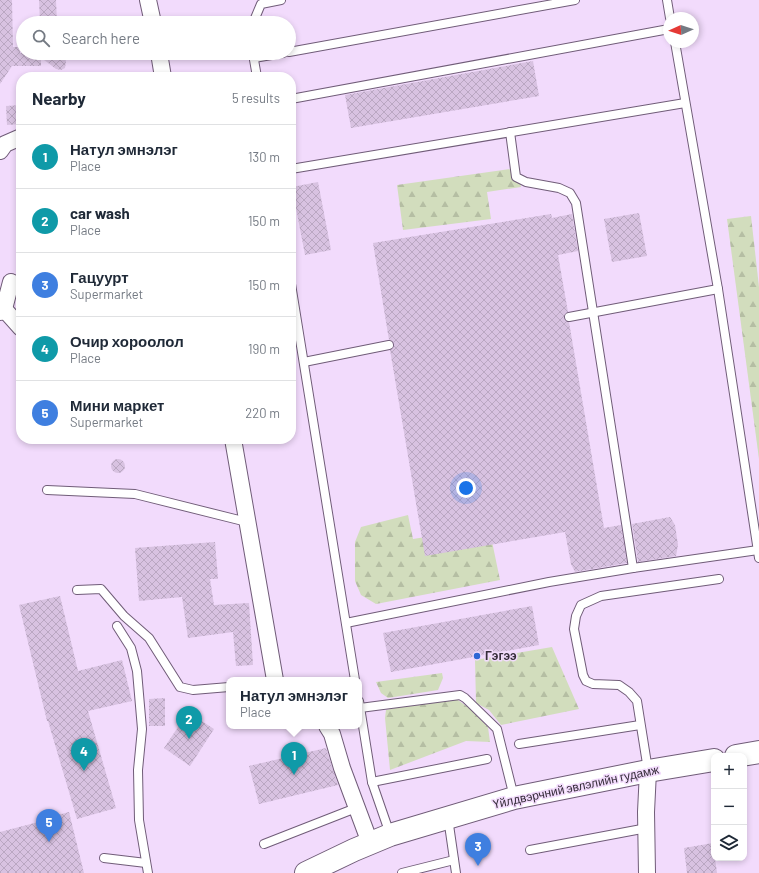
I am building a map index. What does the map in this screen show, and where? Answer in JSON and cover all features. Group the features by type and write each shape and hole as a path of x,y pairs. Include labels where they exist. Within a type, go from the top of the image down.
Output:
{"main road":[{"path":"747,754 759,752"},
{"name":"Үйлдвэрчний эвлэлийн гудамж","path":"306,873 390,835 514,798 648,771 711,760"}],"street":[{"path":"148,0 151,16"},
{"path":"160,60 163,72"},
{"path":"0,152 5,144 16,139"},
{"path":"11,282 2,310 16,323"},
{"path":"234,444 274,677"},
{"path":"329,729 332,734 356,808 370,843"},
{"path":"647,873 646,828 648,771"}],"lane":[{"path":"256,16 261,4 281,0"},
{"path":"296,51 576,0"},
{"path":"667,0 669,12"},
{"path":"296,98 663,30"},
{"path":"346,623 549,582 633,568 758,554 718,289 675,48"},
{"path":"255,60 256,72"},
{"path":"296,168 685,103"},
{"path":"510,132 516,177 526,182 559,188 570,193 576,203 633,568"},
{"path":"568,317 718,289"},
{"path":"296,314 355,677"},
{"path":"304,362 390,345"},
{"path":"47,490 134,494 247,522"},
{"path":"648,771 637,701 629,692 619,685 593,684 586,681 583,675 574,628 576,616 581,604 601,596 719,579"},
{"path":"77,590 101,590 124,616 149,638 180,687 193,690 226,687"},
{"path":"117,626 131,648 137,671 142,729 138,770 139,820 148,873"},
{"path":"362,705 460,695 465,698 497,729 514,798"},
{"path":"362,718 372,782 390,835"},
{"path":"519,744 640,725"},
{"path":"372,782 487,759"},
{"path":"264,844 356,808"},
{"path":"448,817 456,873"},
{"path":"530,850 646,828"},
{"path":"104,858 146,863"},
{"path":"402,873 454,860"}],"green space":[{"path":"518,168 521,187 487,192 491,219 403,230 397,185"},
{"path":"751,216 759,287 759,459 727,219"},
{"path":"408,515 413,539 489,527 500,580 376,604 361,595 355,581 355,542 361,527"},
{"path":"552,647 579,709 501,725 489,710 476,703 475,660"},
{"path":"442,673 443,678 438,690 388,698 381,693 376,682"},
{"path":"451,695 469,708 488,727 490,742 466,741 390,770 385,718 386,710"}],"building":[{"path":"0,0 12,0 13,47 16,47 16,60 41,60 41,66 12,66 0,84"},
{"path":"39,0 56,0 57,16 40,16"},
{"path":"44,60 66,60 65,68 61,70 56,69"},
{"path":"533,61 539,96 351,128 345,95"},
{"path":"16,105 16,124 7,125 6,106"},
{"path":"318,182 331,250 305,255 296,208 296,186"},
{"path":"639,213 647,256 612,262 604,219"},
{"path":"551,214 552,218 572,214 578,251 558,255 568,312 565,313 564,318 565,321 569,322 604,528 621,525 627,563 575,572 571,564 565,532 425,556 390,350 393,349 394,344 393,341 389,340 373,243"},
{"path":"115,459 121,459 125,463 125,469 121,473 115,473 111,469 111,463"},
{"path":"670,517 675,525 678,545 676,556 638,562 632,524"},
{"path":"215,542 218,579 210,579 214,605 249,603 253,665 236,666 233,632 188,638 182,597 139,601 135,548"},
{"path":"60,596 78,671 122,660 132,701 88,711 116,808 77,819 47,721 19,605"},
{"path":"532,606 539,645 391,672 383,633"},
{"path":"165,698 165,726 149,726 149,699"},
{"path":"188,712 214,729 190,766 164,748"},
{"path":"326,748 338,785 259,804 249,766"},
{"path":"69,812 84,873 0,873 0,832 46,820 46,818"},
{"path":"711,843 711,861 715,861 717,873 687,873 684,848"}],"place":[{"name":"Гэгээ","path":"477,656"},
{"name":"car wash","path":"189,739"},
{"name":"Очир хороолол","path":"84,771"},
{"name":"Натул эмнэлэг","path":"294,775"},
{"name":"Мини маркет","path":"49,842"},
{"name":"Гацуурт","path":"478,866"}]}
